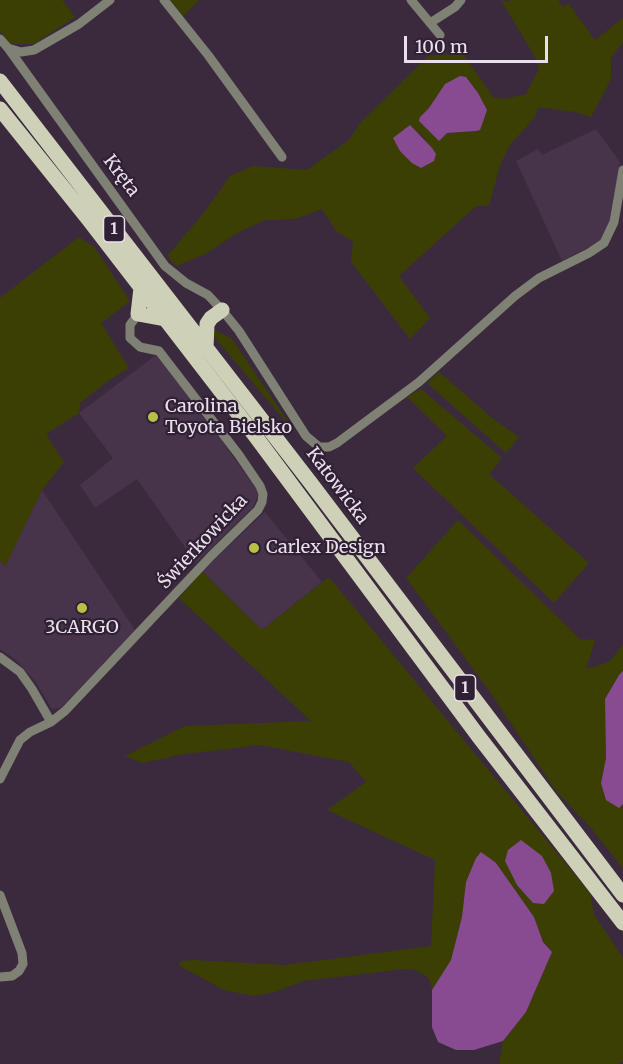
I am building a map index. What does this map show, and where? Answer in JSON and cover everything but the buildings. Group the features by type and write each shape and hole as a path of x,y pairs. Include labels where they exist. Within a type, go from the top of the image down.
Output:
{"main road":[{"name":"Katowicka","path":"0,81 310,482 623,895"},
{"name":"Katowicka","path":"0,109 89,219 256,437 472,727 623,923"},
{"path":"141,288 138,314 165,319"},
{"path":"206,348 207,324 222,310"}],"street":[{"path":"8,48 21,52 34,50 79,24 110,0"},
{"path":"164,0 208,55 282,157"},
{"path":"411,0 440,35"},
{"path":"430,23 461,0"},
{"name":"Kręta","path":"0,39 165,266 186,283 208,295 222,310"},
{"path":"222,310 239,332 306,436 319,447 329,447 337,444 433,371 539,278 604,243 614,222 623,170"},
{"name":"Świerkowicka","path":"0,779 20,740 65,711 211,556 258,510 262,502 263,494 260,486 239,455 159,351 140,347 130,338 130,326 138,314"},
{"path":"0,657 20,672 51,722"},
{"path":"0,895 22,953 23,964 12,976 0,977"}],"shaded area":[{"path":"0,0 62,0 75,17 34,44 10,44 0,31"},
{"path":"170,0 199,0 183,16"},
{"path":"501,0 507,2 512,0 558,0 563,7 569,4 595,40 623,18 623,43 611,57 611,79 591,117 575,112 538,107 535,117 510,145 500,165 489,206 476,206 399,276 430,318 410,339 351,262 353,242 336,231 322,209 295,219 265,220 237,233 207,253 176,266 167,256 203,214 230,176 253,166 307,170 349,140 361,122 428,56 450,54 459,48 493,97 505,99 526,94 539,69 535,57","holes":["466,77 487,110 476,131 447,133 420,117 445,84","419,132 425,139 412,163 398,148"]},
{"path":"460,76 466,77 487,110 480,130 447,133 439,141 419,121 420,117 445,84"},
{"path":"410,125 436,154 434,161 421,168 400,151 393,138"},
{"path":"596,129 620,162 611,221 606,238 562,261 516,161 538,149 542,155"},
{"path":"79,237 94,247 130,301 101,323 129,368 80,403 79,413 46,434 64,462 42,490 5,567 0,560 0,298"},
{"path":"215,330 232,339 297,435 211,333"},
{"path":"156,355 195,403 257,490 258,495 253,507 196,563 137,479 95,508 80,485 113,458 79,413"},
{"path":"439,372 492,418 519,437 506,453 427,383"},
{"path":"421,389 502,458 489,474 589,563 554,603 413,468 447,436 407,397"},
{"path":"42,490 135,630 61,708 52,709 35,681 16,660 0,649 0,560 5,566"},
{"path":"265,512 322,582 262,630 202,571"},
{"path":"458,520 580,639 595,640 586,669 609,662 623,645 623,671 605,699 606,759 601,783 619,808 623,804 623,868 591,828 556,791 488,689 406,578"},
{"path":"202,571 262,630 329,577 590,893 594,914 623,958 623,1062 617,1064 499,1064 503,1041 526,1012 552,952 543,942 534,917 496,863 466,882 462,917 451,960 432,990 430,980 425,975 415,970 405,969 303,981 275,992 253,996 224,990 178,965 182,961 193,960 285,965 431,946 435,860 327,810 366,782 349,762 260,745 184,754 142,763 125,756 185,726 311,721 179,598"},
{"path":"623,671 623,804 619,808 606,800 601,783 606,758 605,699"},
{"path":"521,840 542,856 551,873 554,891 544,904 533,903 517,885 505,861 508,850"},
{"path":"481,852 496,863 534,917 543,942 552,952 526,1012 503,1041 474,1050 456,1050 438,1042 432,1027 432,990 451,960 462,917 466,882"}],"place":[{"name":"Carolina Toyota Bielsko","path":"153,417"},
{"name":"Carlex Design","path":"254,548"},
{"name":"3CARGO","path":"82,608"}]}
